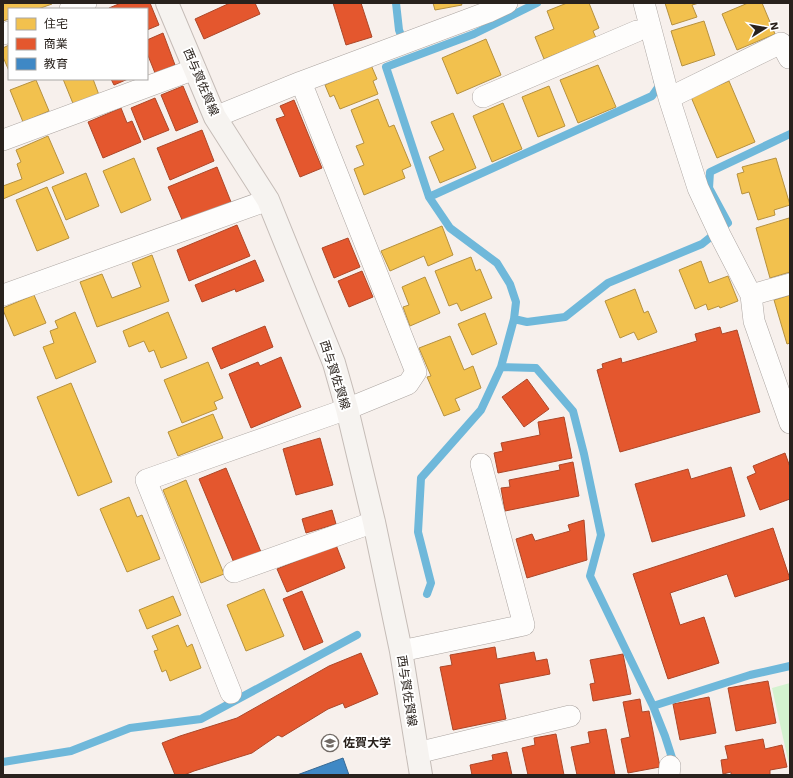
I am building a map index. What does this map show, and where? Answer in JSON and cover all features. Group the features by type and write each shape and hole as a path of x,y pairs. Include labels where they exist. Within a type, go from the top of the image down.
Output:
{"main road":[{"name":"西与賀佐賀線","path":"167,3 215,117 268,200 334,363 347,409 374,522 400,651 421,775"}],"street":[{"path":"73,8 86,3"},
{"path":"215,117 301,82 488,12 507,3"},
{"path":"644,3 669,98 698,188 751,295 754,321 790,423"},
{"path":"483,97 637,31"},
{"path":"669,98 780,43 790,58"},
{"path":"3,140 195,69"},
{"path":"231,693 146,480 347,409 408,384 416,372 301,82"},
{"path":"3,295 268,200"},
{"path":"751,295 790,284"},
{"path":"400,651 524,625 481,464"},
{"path":"234,572 374,522"},
{"path":"417,752 570,716"}],"green space":[{"path":"790,683 790,769 772,688"}],"building: 住宅":[{"path":"3,3 52,3 41,8 8,8 8,19 3,21"},
{"path":"433,3 461,3 462,5 435,10"},
{"path":"567,3 589,3 599,28 593,31 596,38 544,59 535,37 554,29 547,11"},
{"path":"665,3 699,3 692,5 697,17 672,25"},
{"path":"748,3 762,3 775,34 737,50 722,14"},
{"path":"704,21 715,55 682,66 671,31"},
{"path":"486,39 501,75 457,94 442,58"},
{"path":"8,46 8,69 3,57 3,48"},
{"path":"371,65 377,79 373,81 378,94 340,109 334,95 330,97 325,85"},
{"path":"598,65 616,107 578,123 560,80"},
{"path":"36,80 49,111 23,122 10,90"},
{"path":"63,80 93,80 99,95 74,106"},
{"path":"729,81 755,142 717,158 691,97"},
{"path":"549,86 565,126 538,137 522,97"},
{"path":"378,99 389,127 394,125 411,166 402,170 405,178 364,195 354,169 364,165 356,146 364,143 351,110"},
{"path":"503,103 522,149 492,162 473,116"},
{"path":"453,113 476,168 440,183 429,157 444,150 431,122"},
{"path":"48,136 64,173 3,199 3,186 22,179 17,164 21,162 16,150"},
{"path":"134,158 151,200 121,213 103,171"},
{"path":"776,158 790,205 774,210 775,215 758,220 749,192 742,194 737,174 744,172 742,167"},
{"path":"86,173 99,206 66,220 52,187"},
{"path":"47,187 69,238 37,251 16,200"},
{"path":"789,218 790,272 770,278 756,228"},
{"path":"442,226 453,255 428,266 424,256 390,271 381,251"},
{"path":"152,255 169,301 97,327 80,282 102,274 112,298 141,287 132,263"},
{"path":"471,257 476,271 480,269 492,298 461,311 457,303 449,306 435,271"},
{"path":"701,261 709,283 728,276 738,301 720,308 719,306 708,310 706,304 695,309 679,270"},
{"path":"425,277 440,313 410,326 403,307 409,305 402,287"},
{"path":"635,289 644,313 648,311 657,332 638,340 634,332 620,338 605,301"},
{"path":"34,295 46,323 14,336 3,308"},
{"path":"790,295 790,343 787,344 774,300"},
{"path":"75,312 96,362 56,379 43,347 54,343 50,331 58,328 55,321"},
{"path":"168,312 187,358 161,368 154,350 149,352 144,341 129,347 123,331"},
{"path":"485,313 497,344 472,355 458,324"},
{"path":"450,336 464,370 473,366 481,388 455,399 460,410 444,416 427,377 431,376 419,348"},
{"path":"208,362 223,398 214,402 217,409 182,423 164,380"},
{"path":"71,383 112,482 78,496 37,397"},
{"path":"213,414 223,438 178,456 168,432"},
{"path":"186,480 224,574 201,583 163,490"},
{"path":"129,497 137,517 142,515 160,559 127,572 100,509"},
{"path":"264,589 284,636 246,651 227,605"},
{"path":"173,596 181,615 147,629 139,610"},
{"path":"178,625 187,647 192,644 201,668 170,681 166,670 162,672 154,651 158,650 152,636"}],"building: 商業":[{"path":"121,3 150,3 159,25 148,30 148,8 109,8"},
{"path":"230,3 255,3 260,14 204,39 195,19"},
{"path":"333,3 361,3 372,37 346,45"},
{"path":"163,33 175,65 155,73 148,56 148,40"},
{"path":"112,80 126,80 114,85"},
{"path":"183,86 198,122 176,131 161,95"},
{"path":"155,98 169,130 144,140 131,108"},
{"path":"294,100 322,168 300,177 276,119 285,116 280,106"},
{"path":"121,108 127,123 132,121 141,142 103,158 88,122"},
{"path":"202,130 214,161 170,180 157,148"},
{"path":"217,167 231,202 183,222 168,187"},
{"path":"237,225 250,256 189,281 177,250"},
{"path":"348,238 360,267 334,278 322,248"},
{"path":"255,260 264,281 236,292 235,289 202,302 195,285"},
{"path":"362,271 373,297 349,307 338,281"},
{"path":"265,326 273,347 221,369 212,348"},
{"path":"720,327 722,334 737,330 760,412 620,452 597,370 603,368 602,364 621,358 622,363 697,341 695,334"},
{"path":"281,357 301,407 251,428 229,374 258,362 260,366"},
{"path":"527,379 549,409 524,427 502,397"},
{"path":"564,417 572,458 498,473 494,453 503,451 501,443 540,435 538,422"},
{"path":"320,438 333,485 296,495 283,449"},
{"path":"785,453 790,467 790,499 760,510 747,477 756,473 753,466"},
{"path":"573,462 579,496 505,511 501,488 510,487 509,480 560,470 559,465"},
{"path":"731,467 745,516 652,542 635,484 688,469 691,479"},
{"path":"226,468 261,552 234,563 199,479"},
{"path":"332,510 336,524 306,533 302,519"},
{"path":"584,520 587,560 527,578 516,539 532,534 535,541 570,531 568,525"},
{"path":"773,528 790,579 735,597 727,574 670,593 680,625 704,617 719,663 668,679 633,574"},
{"path":"336,545 345,568 287,592 277,569"},
{"path":"302,591 323,642 304,650 283,599"},
{"path":"495,647 497,659 534,652 536,661 547,659 550,674 499,684 506,719 453,730 440,667 452,665 450,655"},
{"path":"361,653 378,694 345,708 343,703 328,709 282,737 278,735 252,753 184,775 175,775 162,743 237,718 329,666"},
{"path":"623,654 631,694 593,701 590,684 595,683 590,660"},
{"path":"768,681 776,723 736,731 728,688"},
{"path":"709,697 716,733 680,740 673,704"},
{"path":"640,699 642,712 649,711 660,767 628,773 621,739 630,737 623,702"},
{"path":"606,729 615,775 577,775 571,747 590,743 588,732"},
{"path":"556,734 564,775 528,775 522,748 535,745 534,738"},
{"path":"763,739 765,749 782,745 787,767 770,770 770,775 731,775 731,772 723,774 721,760 728,759 725,746"},
{"path":"507,752 512,775 472,775 470,765 493,760 492,755"}],"building: 教育":[{"path":"343,758 349,775 297,775"}],"waterway":[{"path":"396,3 399,30 404,43"},
{"path":"427,594 431,583 418,532 421,478 481,410 501,367 514,319 516,302 510,284 497,263 450,228 429,197 386,67 474,34 537,3"},
{"path":"429,197 652,96 659,86 657,80"},
{"path":"514,319 527,322 565,317 608,283 702,244 728,223 709,188 710,172 790,134"},
{"path":"501,367 536,368 573,411 584,454 601,535 590,576 653,706 750,675 790,666"},
{"path":"3,762 71,751 130,728 201,719 357,635"},
{"path":"653,706 674,764"}],"place":[{"name":"佐賀大学","path":"330,743"}]}
